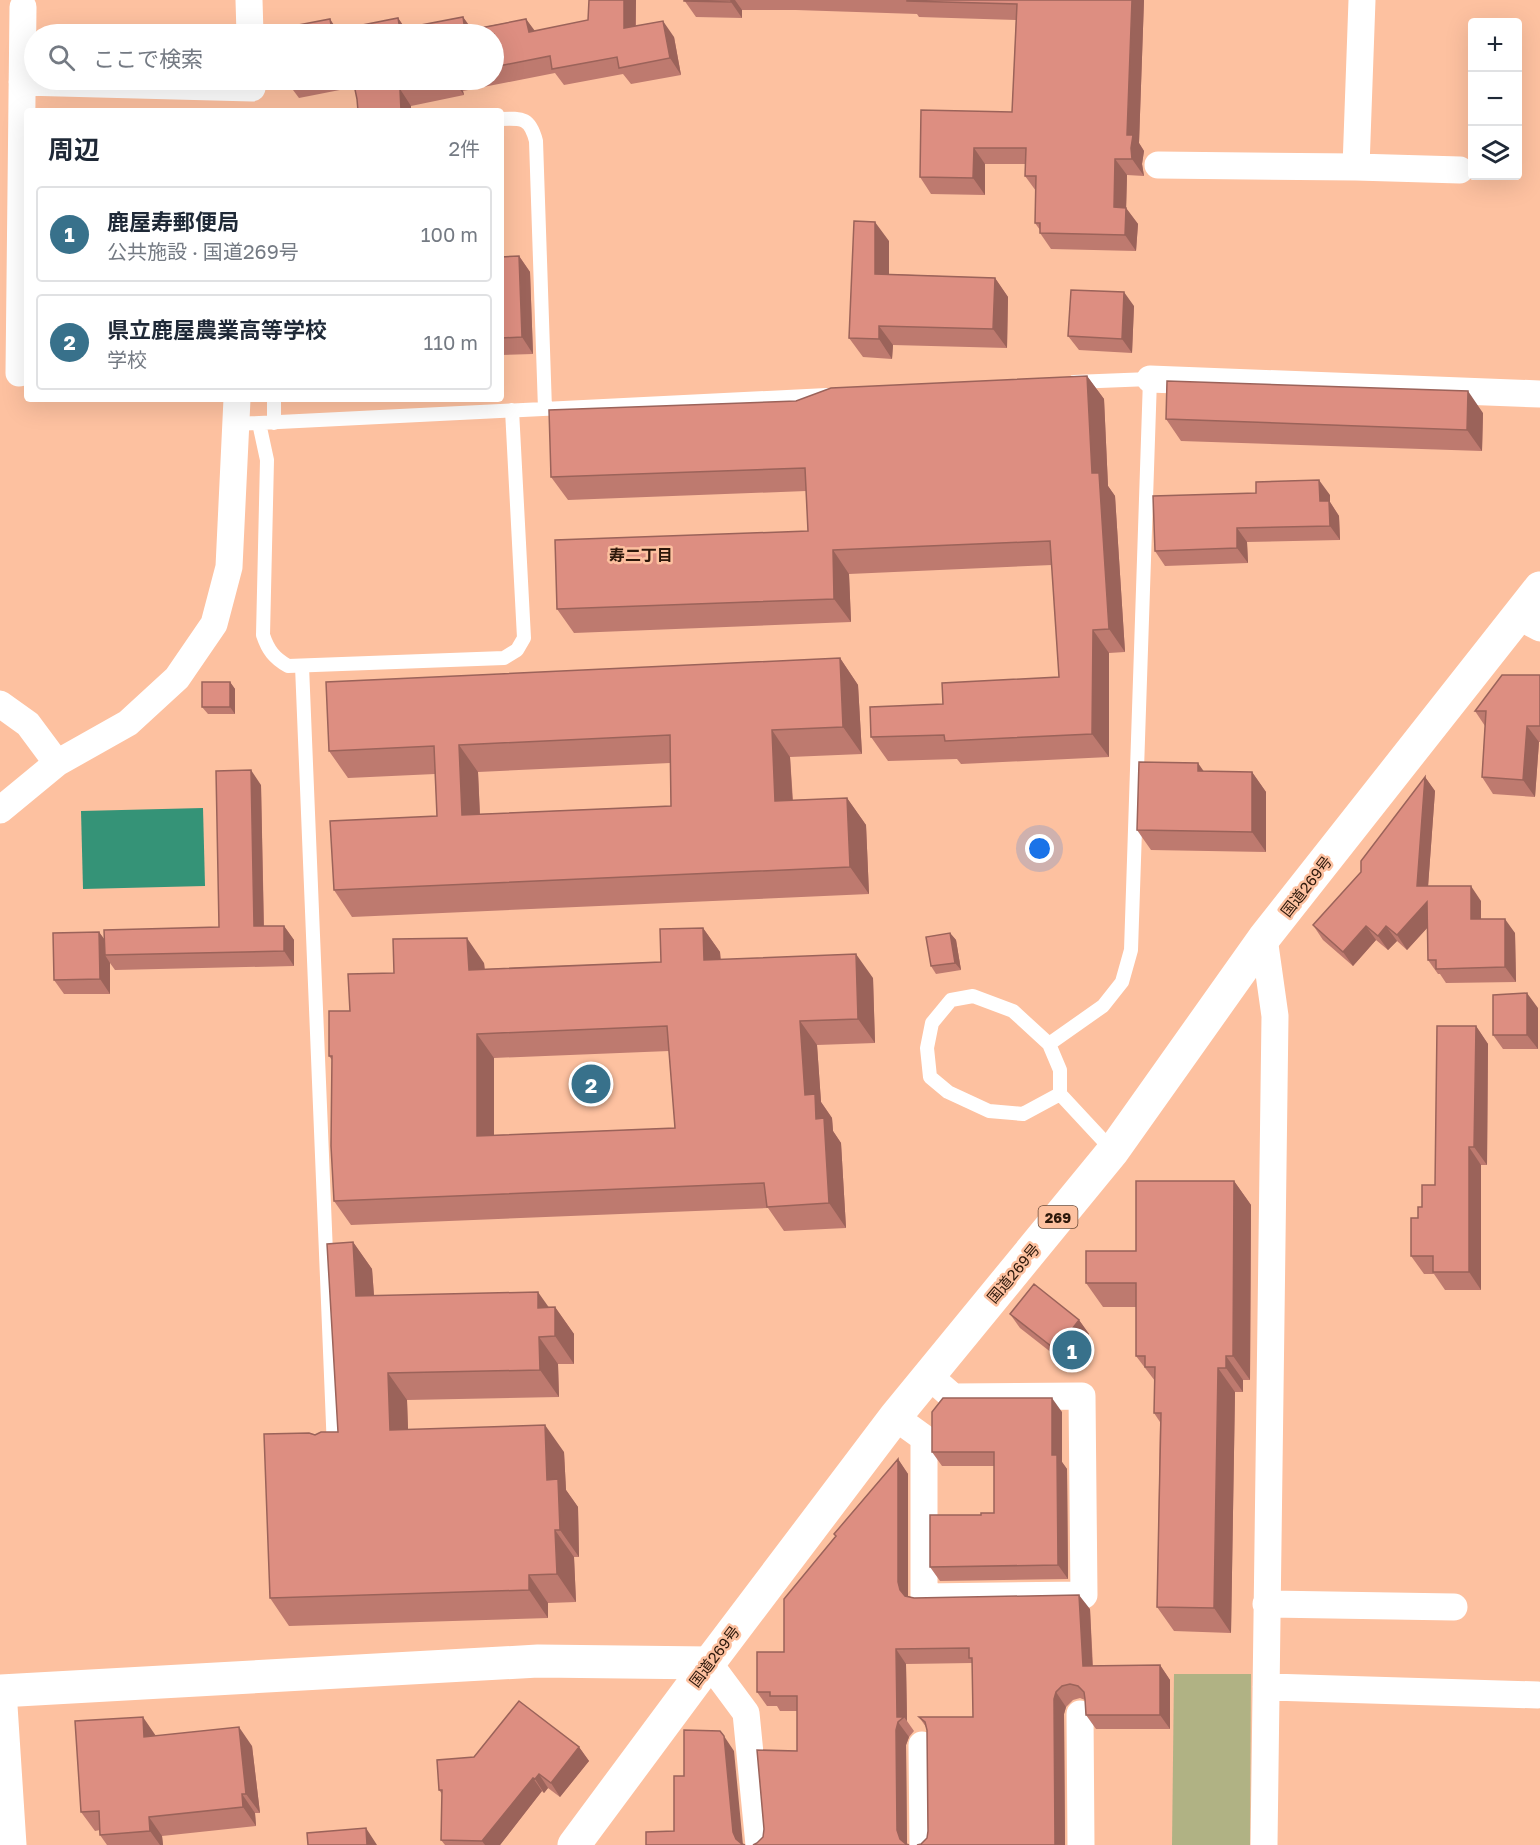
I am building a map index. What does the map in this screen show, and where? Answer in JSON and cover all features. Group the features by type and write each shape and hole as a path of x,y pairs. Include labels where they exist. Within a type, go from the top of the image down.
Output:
{"main road":[{"name":"国道269号","path":"574,1845 895,1417 1113,1151 1264,938 1529,622 1540,588"},
{"path":"2,1691 538,1661 709,1663"}],"street":[{"path":"249,0 250,24"},
{"path":"1356,167 1362,0"},
{"path":"15,374 23,7"},
{"path":"189,90 251,93"},
{"path":"1158,165 1460,170"},
{"path":"1150,379 1540,394"},
{"path":"0,810 57,763 128,723 177,678 214,624 228,567 244,416"},
{"path":"0,704 28,724 57,763"},
{"path":"1264,938 1275,1016 1264,1845"},
{"path":"895,1417 924,1438 924,1598 1084,1595 1082,1396 953,1397 928,1375"},
{"path":"1266,1604 1454,1607"},
{"path":"709,1663 746,1713 759,1845"},
{"path":"1266,1687 1538,1695"},
{"path":"2,1691 14,1845"},
{"path":"1080,1714 1081,1845"},
{"path":"922,1745 923,1845"}],"lane":[{"path":"504,118 525,120 532,127 536,141 545,409"},
{"path":"1049,1044 1103,1006 1122,982 1131,950 1150,379 1055,383"},
{"path":"244,416 274,423 842,394"},
{"path":"274,402 274,423"},
{"path":"244,416 267,460 263,635 268,648 277,660 288,666 302,666 504,658 517,650 524,638 512,411"},
{"path":"302,666 334,1454"},
{"path":"1060,1094 1023,1114 989,1111 948,1092 930,1077 927,1048 932,1023 951,1000 973,996 1013,1011 1049,1044 1060,1070 1060,1094 1113,1151"}],"shaded area":[{"path":"203,808 205,886 83,889 81,811"},
{"path":"1174,1674 1251,1674 1250,1845 1172,1845"}],"building":[{"path":"589,0 624,0 624,28 663,21 670,58 619,68 617,57 552,69 550,56 504,65 504,24 501,24 526,19 529,32 588,20"},
{"path":"731,0 731,2 684,1"},
{"path":"907,0 1132,0 1127,135 1133,135 1132,159 1115,159 1114,207 1126,208 1125,235 1040,233 1040,223 1035,223 1036,176 1025,176 1026,148 974,148 973,178 920,177 921,110 1012,112 1017,4"},
{"path":"463,17 464,24 426,24"},
{"path":"398,18 399,24 368,24"},
{"path":"330,19 331,24 304,24"},
{"path":"355,90 400,90 401,108 358,108"},
{"path":"854,221 875,222 875,274 995,278 993,329 879,326 879,339 849,338"},
{"path":"519,256 522,337 504,338 504,257"},
{"path":"1071,290 1124,292 1122,339 1068,336"},
{"path":"1087,376 1092,473 1099,473 1109,629 1093,630 1092,734 945,741 944,735 871,737 870,707 943,704 942,683 1059,677 1050,541 833,550 834,599 557,609 555,540 808,531 805,468 551,477 549,410 796,401 831,388"},
{"path":"1167,381 1468,391 1467,430 1166,419"},
{"path":"1319,480 1320,501 1329,501 1330,526 1237,528 1237,548 1155,551 1153,496 1256,493 1256,482"},
{"path":"840,658 843,727 772,730 775,801 847,798 850,867 334,890 330,821 437,816 434,746 329,751 326,682","holes":["670,735 671,806 462,815 459,745"]},
{"path":"1502,675 1540,675 1540,726 1527,726 1523,780 1482,777 1486,711 1475,711"},
{"path":"202,682 230,682 230,707 202,707"},
{"path":"1139,762 1198,763 1198,771 1252,772 1252,832 1137,830"},
{"path":"251,770 254,926 284,926 284,951 105,955 104,930 219,927 216,771"},
{"path":"1425,777 1417,886 1471,886 1471,919 1505,919 1505,967 1436,969 1436,960 1428,960 1427,902 1397,935 1386,926 1378,936 1366,926 1343,952 1313,925 1361,872 1361,861"},
{"path":"703,928 704,960 856,954 858,1019 800,1021 805,1095 815,1094 816,1119 824,1118 829,1203 767,1207 764,1183 334,1201 331,1146 332,1056 329,1056 329,1011 350,1011 348,974 394,973 393,939 467,938 469,970 661,962 660,929","holes":["667,1026 675,1128 477,1136 477,1034"]},
{"path":"99,932 100,979 54,980 53,933"},
{"path":"950,933 955,963 931,966 926,937"},
{"path":"1527,993 1527,1035 1493,1035 1493,995"},
{"path":"1437,1026 1476,1026 1474,1147 1469,1147 1469,1272 1433,1272 1433,1256 1411,1256 1411,1218 1418,1218 1418,1207 1422,1207 1422,1185 1435,1185"},
{"path":"1136,1181 1234,1181 1233,1356 1226,1356 1226,1368 1218,1368 1214,1608 1157,1607 1161,1413 1154,1413 1155,1367 1145,1367 1145,1356 1136,1356 1136,1283 1086,1283 1086,1251 1136,1251"},
{"path":"353,1242 356,1296 538,1292 538,1308 555,1307 555,1336 539,1337 540,1370 388,1373 390,1430 545,1425 547,1480 558,1479 560,1530 555,1530 557,1574 529,1575 529,1590 270,1598 264,1434 309,1433 315,1435 321,1432 338,1432 327,1244"},
{"path":"1034,1284 1079,1320 1056,1350 1010,1314"},
{"path":"943,1398 1052,1398 1052,1455 1057,1455 1058,1565 930,1567 930,1515 994,1513 994,1452 932,1452 932,1412"},
{"path":"898,1459 898,1582 905,1596 914,1598 1079,1595 1083,1666 1160,1665 1160,1715 1086,1715 1084,1692 1078,1686 1070,1684 1062,1686 1056,1692 1054,1699 1055,1845 917,1845 927,1838 928,1831 927,1730 925,1722 919,1717 973,1717 972,1658 969,1658 969,1648 896,1649 897,1717 904,1717 898,1722 896,1730 897,1830 900,1839 909,1845 753,1845 763,1837 764,1829 757,1750 797,1751 797,1696 770,1696 770,1692 757,1692 757,1652 784,1652 784,1599 836,1536 834,1534"},
{"path":"519,1701 579,1747 551,1783 539,1774 535,1779 533,1778 482,1841 441,1840 442,1790 439,1790 437,1760 474,1757"},
{"path":"143,1717 144,1737 239,1727 246,1794 242,1794 243,1807 149,1817 150,1831 100,1835 99,1811 81,1812 75,1721"},
{"path":"684,1730 720,1731 724,1736 733,1832 736,1839 745,1845 646,1845 646,1832 674,1831 674,1776 684,1776"},
{"path":"366,1828 367,1845 308,1845 307,1833"}],"place":[{"name":"県立鹿屋農業高等学校","path":"591,1084"},
{"name":"鹿屋寿郵便局","path":"1072,1350"}],"district":[{"name":"寿二丁目","path":"641,555"}]}
